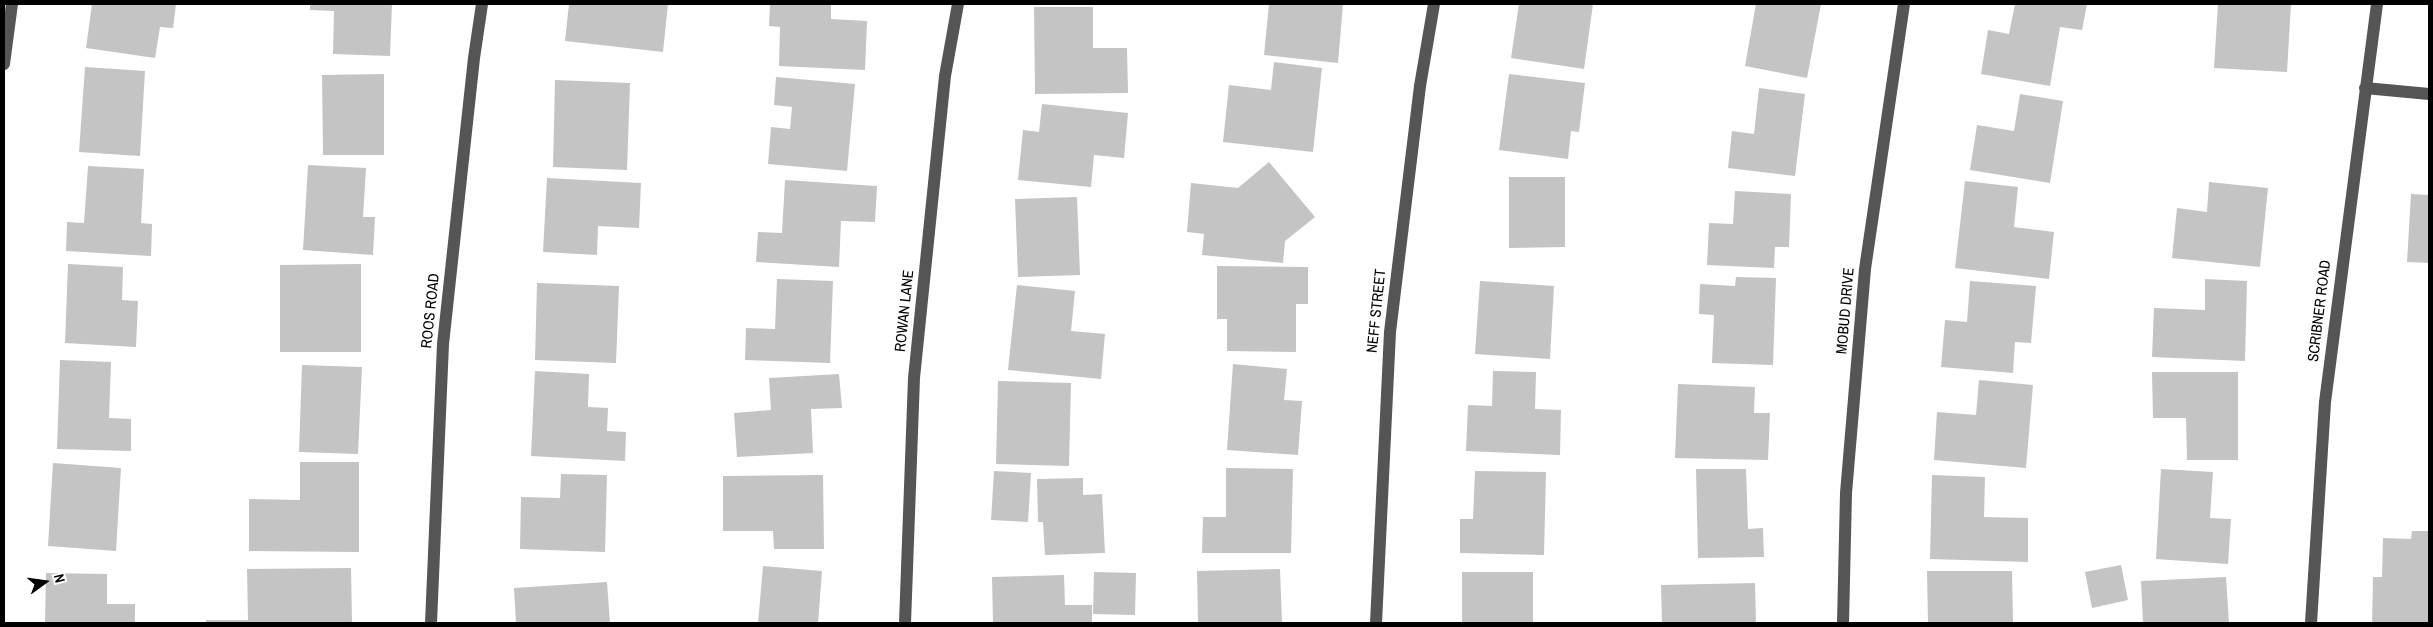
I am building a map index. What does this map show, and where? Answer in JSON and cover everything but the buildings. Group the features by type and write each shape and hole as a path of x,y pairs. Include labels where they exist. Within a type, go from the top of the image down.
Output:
{"street":[{"path":"4,64 12,4"},
{"name":"ROOS ROAD","path":"431,623 443,344 474,58 482,4"},
{"name":"ROWAN LANE","path":"905,623 914,378 945,76 958,4"},
{"name":"NEFF STREET","path":"1376,623 1390,332 1420,86 1434,4"},
{"name":"MOBUD DRIVE","path":"1843,623 1846,493 1866,269 1904,4"},
{"name":"SCRIBNER ROAD","path":"2311,623 2325,402 2377,4"},
{"path":"2365,88 2429,94"}]}
